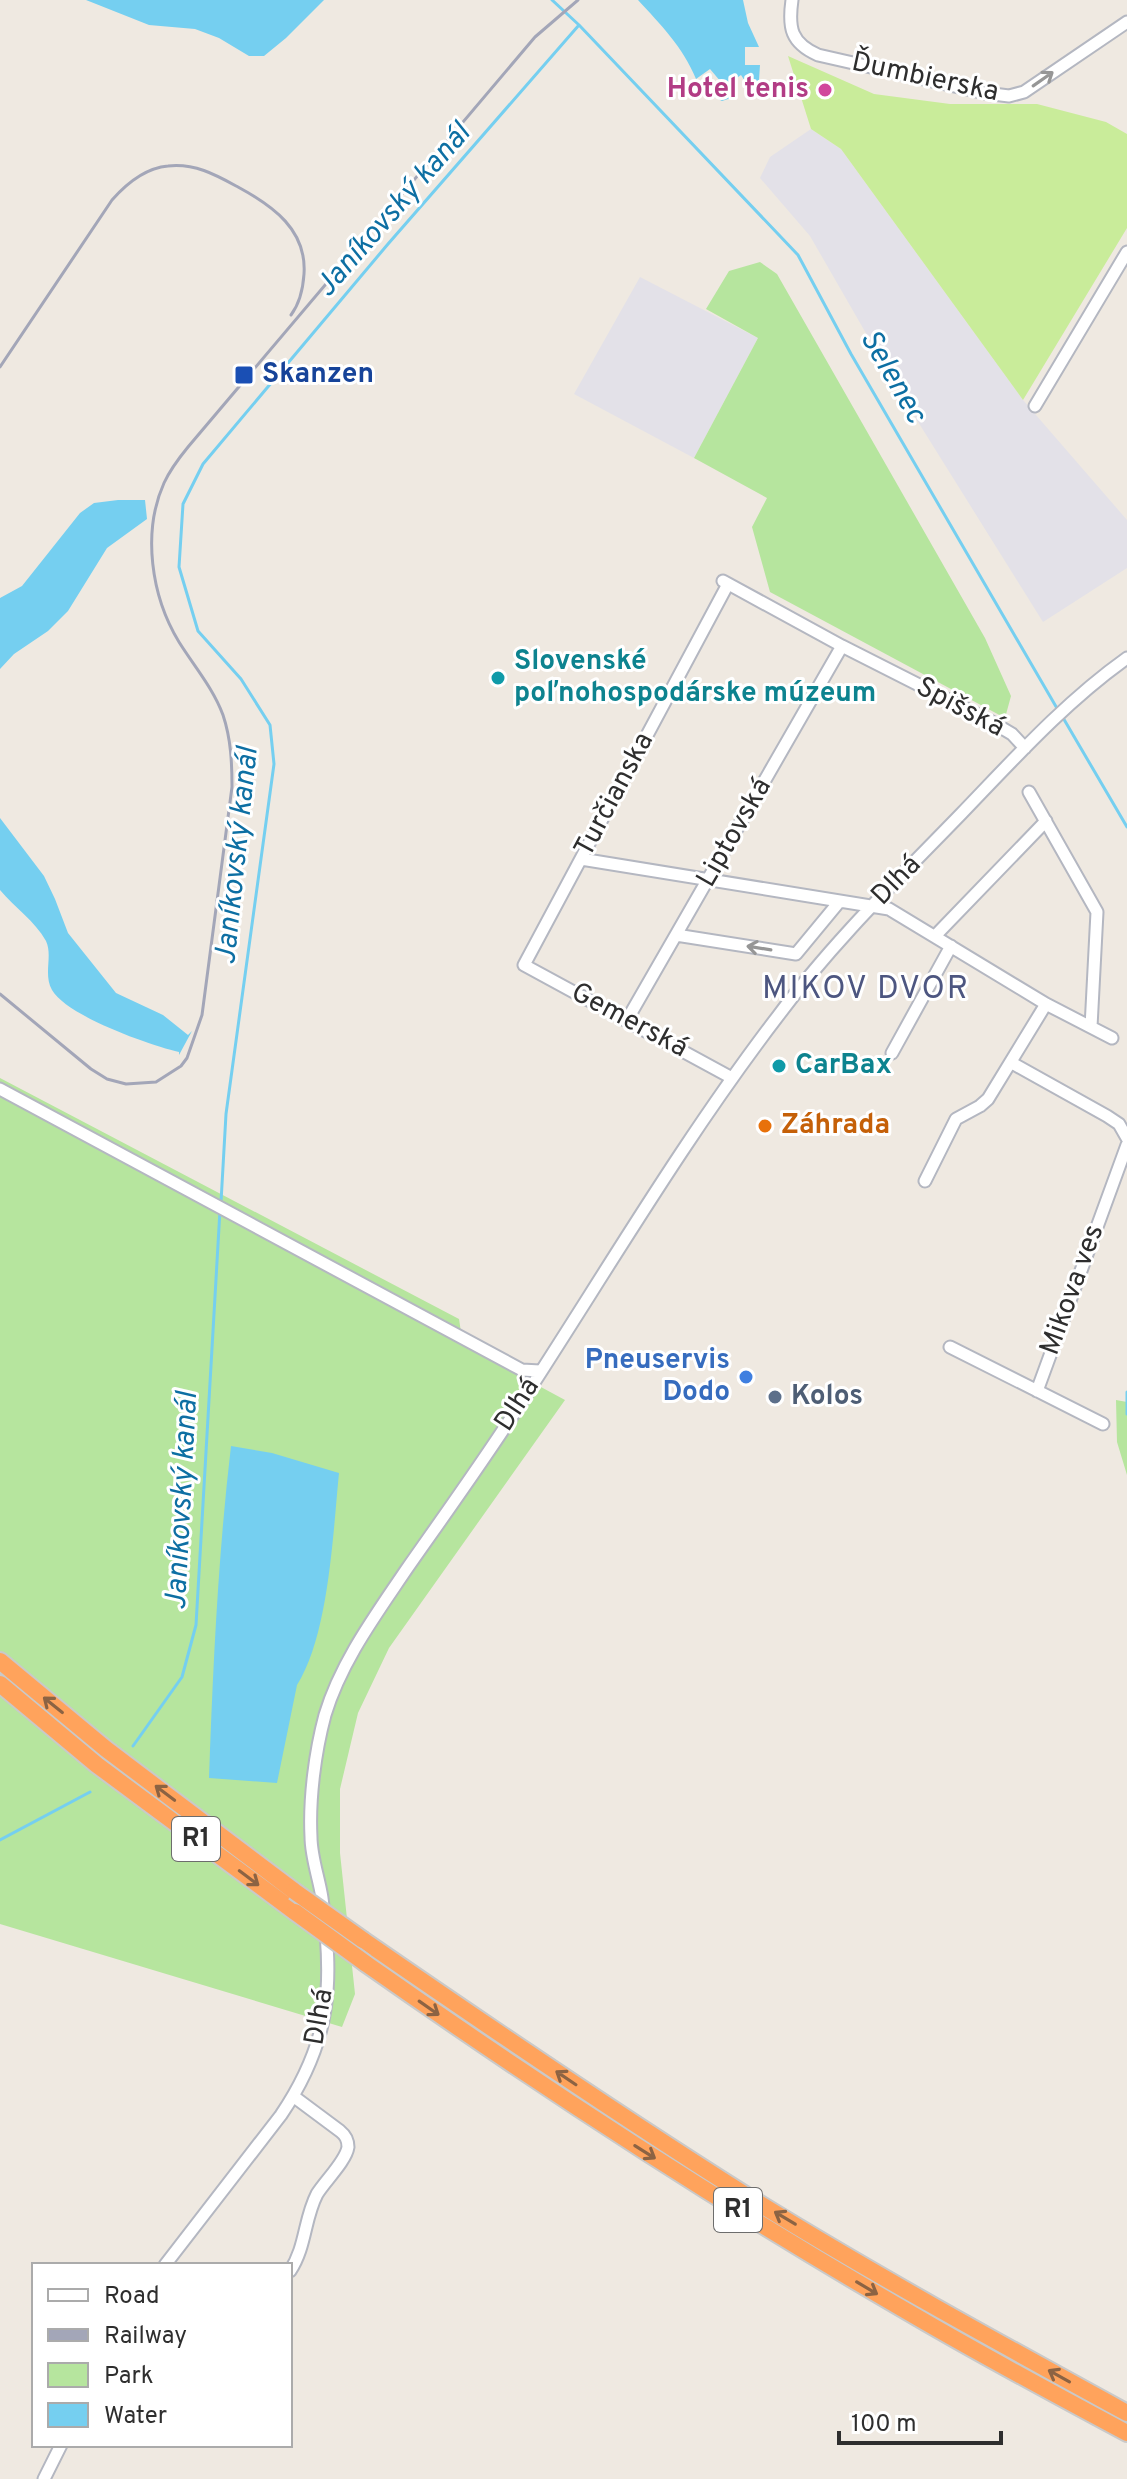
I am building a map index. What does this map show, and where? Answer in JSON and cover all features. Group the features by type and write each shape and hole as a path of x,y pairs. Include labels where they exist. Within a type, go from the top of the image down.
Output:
{"highway":[{"name":"R1","path":"0,1661 106,1749 294,1891 605,2104 749,2197 925,2301 1127,2413"},
{"name":"R1","path":"0,1684 97,1765 365,1963 496,2054 725,2202 917,2318 1127,2433"}],"street":[{"name":"Ďumbierska","path":"792,0 790,18 793,35 804,49 818,55 1009,96 1024,92 1127,22"},
{"path":"1035,406 1127,252"},
{"name":"Spišská","path":"725,582 998,726 1012,734 1025,748"},
{"name":"Turčianska","path":"524,965 725,582"},
{"name":"Liptovská","path":"627,1020 842,646"},
{"name":"Dlhá","path":"167,2263 293,2096 313,2059 326,2010 329,1950 311,1839 315,1763 325,1716 341,1671 375,1616 512,1417 732,1078 780,1012 871,907 1025,748 1053,720 1127,658"},
{"path":"1029,792 1097,912 1091,1027"},
{"path":"935,936 1046,821"},
{"path":"581,859 889,909 1046,1004 1112,1038"},
{"path":"676,935 796,954 839,902"},
{"path":"892,1053 951,946"},
{"name":"Gemerská","path":"524,965 732,1078"},
{"path":"925,1181 956,1119 988,1099 1046,1004"},
{"path":"1012,1063 1119,1124 1127,1138"},
{"path":"0,1089 522,1370 540,1371"},
{"name":"Mikova ves","path":"1037,1391 1127,1145"},
{"name":"Mikova ves","path":"950,1347 1103,1424"},
{"path":"292,2267 303,2246 314,2201 345,2155 348,2144 340,2131 293,2096"},
{"path":"44,2479 60,2447"}],"shaded area":[{"path":"811,129 841,149 1023,400 1127,520 1127,568 1043,622 905,401 810,236 760,178 770,157"},
{"path":"640,277 758,338 694,458 574,394"}],"green space":[{"path":"788,56 874,94 950,104 1037,104 1106,122 1127,134 1127,228 1023,400 841,149 811,129"},
{"path":"760,262 777,274 985,638 1011,696 1005,718 770,592 752,527 767,498 694,458 758,338 706,309 729,271"},
{"path":"0,1078 459,1319 463,1345 565,1400 389,1648 358,1713 340,1789 340,1853 355,1994 342,2027 0,1924"},
{"path":"1116,1400 1127,1402 1127,1475 1117,1442"}],"water":[{"path":"86,0 324,0 264,56 249,56 219,38 195,29 149,25"},
{"path":"638,0 743,0 748,23 759,47 745,47 745,65 760,65 759,80 752,92 741,75 729,83 737,96 722,101 707,93 721,82 710,69 696,79 678,47"},
{"path":"145,500 147,519 107,548 68,611 0,669 0,598 22,586 80,513 94,503"},
{"path":"0,818 44,876 68,933 116,993 163,1015 188,1035 192,1031 179,1055 179,1052 91,1019 74,1010 52,990 48,978 46,941 0,890"},
{"path":"231,1446 272,1453 339,1473 323,1612 308,1664 297,1685 277,1783 209,1778 217,1612"}],"waterway":[{"name":"Selenec","path":"552,0 798,255 851,354 1058,710"},
{"name":"Janíkovský kanál","path":"221,1202 226,1114 274,764 270,725 241,679 198,631 179,567 183,504 203,464 388,244 579,25"},
{"name":"Selenec","path":"1062,716 1127,827"},
{"name":"Janíkovský kanál","path":"133,1746 182,1677 196,1625 220,1210"},
{"name":"Selenec","path":"1127,1392 1127,1414"},
{"name":"Janíkovský kanál","path":"0,1840 90,1792"}],"railway":[{"path":"0,994 107,1079 126,1084 156,1082 181,1066 187,1058 202,1015 232,769 229,742 219,705 169,624 156,584 153,522 164,483 188,447 535,37 578,0"},
{"path":"0,367 112,200 137,177 160,167 187,166 213,174 264,202 285,221 294,232 303,258 302,290 291,315"}],"place":[{"name":"Hotel tenis","path":"825,90"},
{"name":"Skanzen","path":"244,375"},
{"name":"Slovenské poľnohospodárske múzeum","path":"498,678"},
{"name":"CarBax","path":"779,1066"},
{"name":"Záhrada","path":"765,1126"},
{"name":"Pneuservis Dodo","path":"746,1377"},
{"name":"Kolos","path":"775,1397"}],"district":[{"name":"MIKOV DVOR","path":"866,990"}]}
